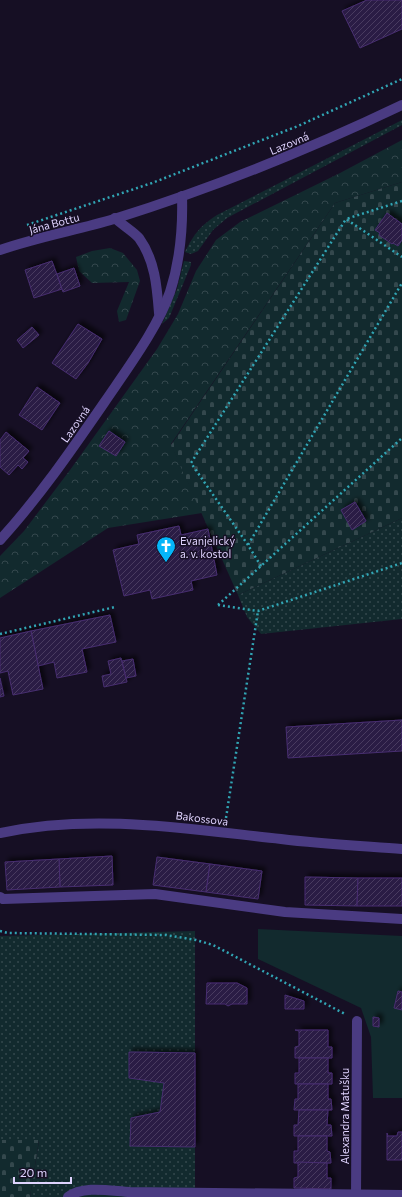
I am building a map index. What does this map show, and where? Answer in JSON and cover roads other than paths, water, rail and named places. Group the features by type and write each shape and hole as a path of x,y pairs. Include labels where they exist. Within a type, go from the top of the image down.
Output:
{"street":[{"name":"Lazovná","path":"115,218 269,165 336,137 402,105"},
{"name":"Lazovná","path":"0,540 18,521 75,445 131,363 159,315 170,293 179,256 183,231 182,196"},
{"name":"Jána Bottu","path":"0,250 115,218"},
{"path":"115,218 139,238 152,264 157,284 159,315"},
{"name":"Bakossova","path":"0,833 64,824 125,823 187,827 282,839 402,849"},
{"path":"0,897 3,899 155,894 286,912 402,919"},
{"name":"Alexandra Matušku","path":"356,1196 357,1021"},
{"path":"68,1197 74,1192 98,1190 130,1192 356,1196 402,1195"}],"place":[{"name":"Evanjelický a. v. kostol","path":"166,563"}]}
